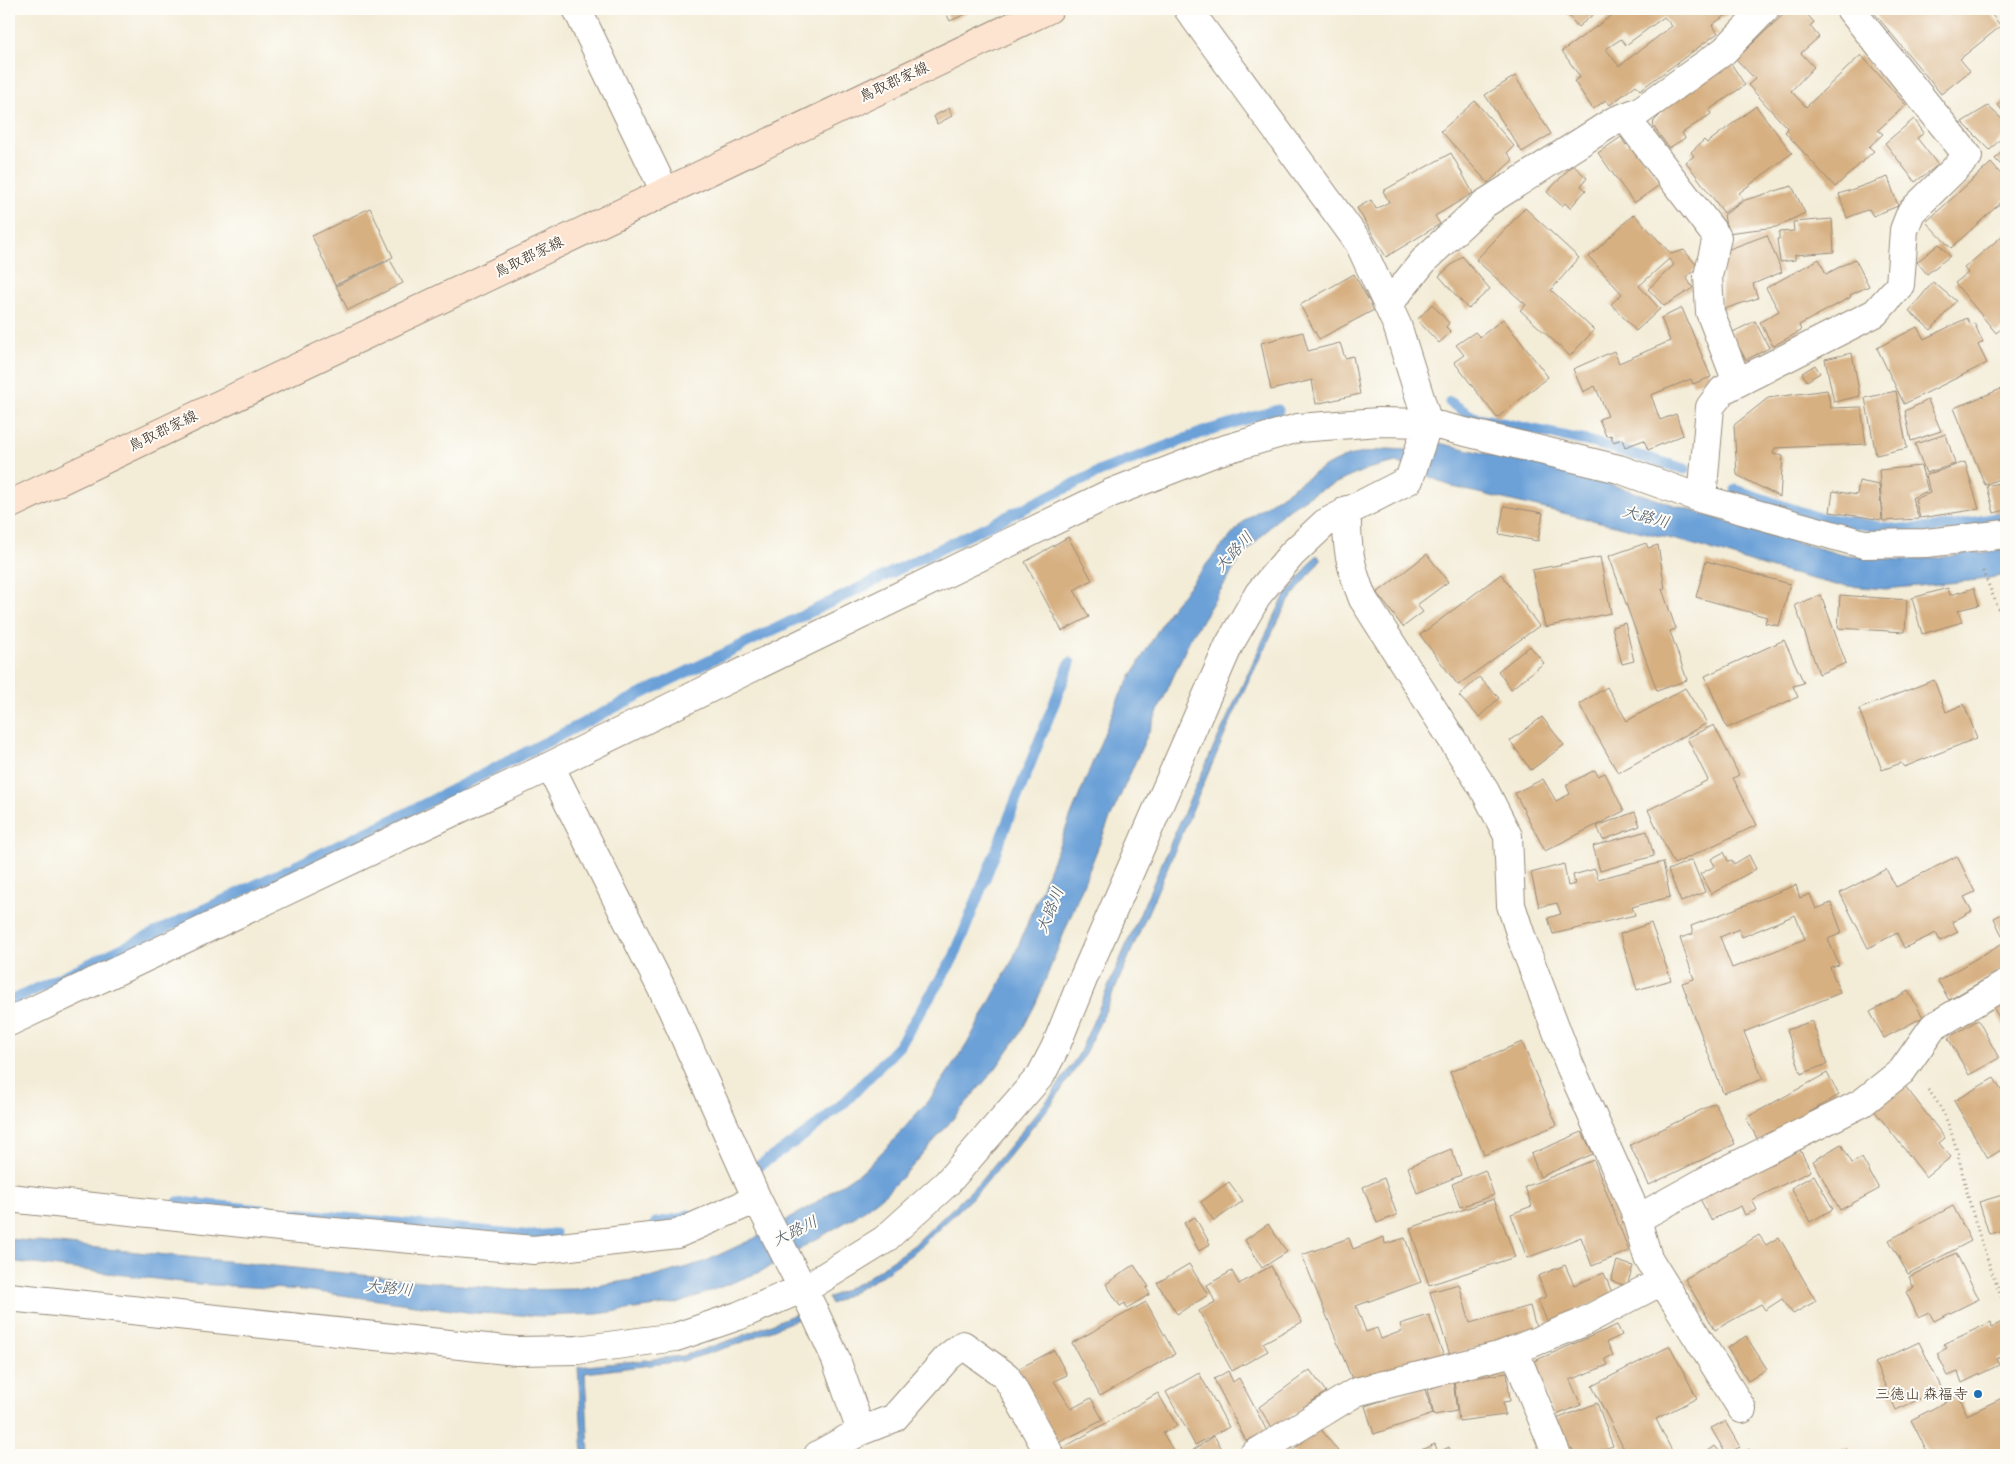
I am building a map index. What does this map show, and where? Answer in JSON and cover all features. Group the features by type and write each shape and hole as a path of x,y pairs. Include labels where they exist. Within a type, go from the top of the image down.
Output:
{"main road":[{"name":"鳥取郡家線","path":"9,505 1049,9"}],"street":[{"path":"577,9 665,192"},
{"path":"9,1297 516,1351 578,1350 676,1337 738,1316 802,1287 884,1240 947,1183 1041,1075 1055,1048 1229,645 1259,593 1292,554 1325,522 1409,480 1424,429 1397,324 1360,243 1188,9"},
{"path":"1388,305 1426,258 1484,204 1614,121 1640,111 1724,51 1765,9"},
{"path":"1702,499 1710,407 1723,390 1875,313 1900,285 1904,230 1911,212 1968,156 1850,9"},
{"path":"1625,117 1717,237 1708,276 1710,312 1737,382"},
{"path":"9,1022 550,766 1111,493 1216,452 1298,428 1379,422 1424,429 1619,469 1702,499 1864,544 1926,543 2006,534"},
{"path":"1346,510 1346,540 1351,571 1363,599 1485,791 1508,836 1511,905 1523,942 1570,1066 1637,1219 1648,1258 1742,1410"},
{"path":"550,766 672,1009 758,1201 835,1357 861,1431"},
{"path":"1637,1219 1709,1179 1862,1103 1902,1071 1933,1027 2006,984"},
{"path":"9,1198 289,1228 534,1250 677,1234 758,1201"},
{"path":"1253,1455 1356,1392 1514,1350 1579,1324 1662,1282"},
{"path":"818,1455 861,1431 894,1418 948,1357 963,1345 1006,1376 1050,1455"},
{"path":"1514,1350 1558,1455"}],"path":[{"path":"1973,538 1987,583 2006,628"},
{"path":"1906,1065 1936,1098 1953,1138 1969,1201 1992,1275 2006,1309"}],"water":[{"name":"大路川","path":"1439,443 1581,475 1746,528 1847,556 1904,560 1945,557 1973,552 1986,553 2006,549 2006,575 1979,580 1886,589 1836,585 1773,569 1685,542 1453,487 1396,462 1367,469 1312,494 1284,512 1240,559 1190,639 1105,830 1036,1003 1021,1032 996,1068 911,1168 886,1193 856,1216 760,1272 679,1303 597,1314 543,1316 474,1313 304,1290 197,1284 9,1261 9,1239 510,1290 576,1289 656,1276 704,1262 757,1237 806,1209 866,1168 894,1140 932,1096 967,1044 1013,959 1119,697 1169,611 1214,555 1245,520 1322,468 1348,456 1387,449 1407,450"},
{"path":"1317,555 1321,559 1286,605 1246,686 1104,1014 1082,1059 1051,1105 980,1190 912,1254 878,1278 831,1304 828,1298 861,1282 914,1245 979,1183 1050,1097 1079,1054 1189,801 1264,638 1283,599"},
{"path":"803,1311 805,1316 738,1344 683,1361 585,1373 589,1455 583,1455 578,1367 683,1356 737,1338"}],"building":[{"path":"944,9 971,9 972,11 950,21"},
{"path":"1563,9 1600,9 1578,27"},
{"path":"1621,9 1733,10 1712,25 1718,33 1640,90 1636,85 1610,105 1606,100 1593,109 1574,81 1580,77 1562,51","holes":["1664,17 1672,26 1619,66 1606,49 1621,39 1626,45"]},
{"path":"1789,9 1802,9 1814,22 1810,26 1819,37 1801,53 1814,67 1791,91 1806,107 1861,55 1906,105 1878,130 1883,134 1869,147 1874,151 1835,187 1785,132 1788,129 1748,85 1755,79 1736,59"},
{"path":"1871,9 1987,9 2001,26 1960,59 1970,71 1941,94"},
{"path":"1730,62 1745,85 1709,110 1711,114 1682,133 1685,138 1669,148 1653,126 1654,121 1663,112 1661,109"},
{"path":"1515,76 1551,134 1522,152 1485,95"},
{"path":"2006,98 2006,115 1998,105"},
{"path":"1475,101 1514,146 1507,153 1513,160 1488,183 1441,131"},
{"path":"1756,106 1792,153 1739,193 1743,199 1724,213 1686,162 1694,156 1691,152 1704,140 1707,143"},
{"path":"1988,106 2006,123 2006,133 1990,150 1962,122"},
{"path":"949,108 952,116 937,124 934,116"},
{"path":"1914,119 1924,133 1917,138 1938,165 1915,182 1885,143"},
{"path":"1621,137 1626,145 1631,142 1661,184 1634,203 1598,153"},
{"path":"2006,147 2006,170 1995,159"},
{"path":"1451,153 1473,193 1435,216 1440,224 1386,257 1357,208 1371,200 1376,209 1389,202 1383,191"},
{"path":"1991,163 2006,180 2006,198 1951,248 1926,222"},
{"path":"1573,165 1587,178 1581,186 1586,190 1570,208 1565,203 1562,206 1547,192"},
{"path":"1888,177 1898,206 1873,216 1869,209 1847,218 1839,194"},
{"path":"1792,186 1805,213 1776,227 1727,233 1724,215 1745,200"},
{"path":"370,208 393,257 335,285 312,236"},
{"path":"1525,208 1579,258 1551,290 1594,330 1570,356 1520,310 1526,305 1476,260"},
{"path":"1634,214 1671,254 1684,250 1698,267 1686,277 1693,288 1664,306 1648,289 1674,265 1669,259 1639,286 1660,309 1636,331 1611,304 1622,294 1589,257"},
{"path":"1832,219 1834,252 1795,255 1795,260 1780,262 1777,239 1779,239 1779,232 1794,231 1793,222"},
{"path":"2006,233 2006,325 1996,333 1955,283 1968,273 1964,268"},
{"path":"1767,235 1782,272 1753,284 1758,298 1721,310 1724,251"},
{"path":"1939,244 1950,256 1927,274 1917,262"},
{"path":"1462,256 1490,289 1468,309 1439,276"},
{"path":"1819,259 1826,274 1855,259 1869,286 1799,325 1801,331 1773,346 1760,322 1779,311 1766,288"},
{"path":"390,260 403,283 348,310 336,286"},
{"path":"1354,274 1374,310 1319,339 1300,305"},
{"path":"1933,282 1956,301 1931,330 1909,311"},
{"path":"1432,304 1449,323 1446,327 1451,332 1439,343 1417,320"},
{"path":"1682,308 1711,377 1693,384 1691,379 1651,395 1660,420 1676,414 1683,435 1648,450 1644,440 1625,447 1622,439 1613,442 1611,435 1606,436 1599,419 1608,416 1595,386 1583,392 1573,369 1614,351 1619,363 1670,341 1661,318"},
{"path":"1967,318 1970,324 1974,323 1983,342 1978,345 1987,363 1904,404 1877,348 1917,327 1924,339"},
{"path":"1503,319 1548,377 1497,418 1454,362 1464,355 1456,345 1475,332 1480,337"},
{"path":"1755,321 1769,348 1746,360 1731,333"},
{"path":"1303,332 1308,351 1340,343 1345,358 1353,356 1360,394 1316,404 1312,380 1271,390 1261,343"},
{"path":"1852,353 1860,396 1834,402 1825,359"},
{"path":"1815,365 1820,373 1807,381 1802,373"},
{"path":"2006,387 2006,476 1985,485 1954,408"},
{"path":"1827,390 1831,408 1861,407 1866,444 1775,448 1773,454 1783,456 1780,497 1737,475 1734,425 1768,398"},
{"path":"1896,391 1907,448 1876,455 1865,398"},
{"path":"1928,400 1941,431 1911,441 1905,411"},
{"path":"1946,434 1955,464 1926,473 1915,444"},
{"path":"1965,462 1979,509 1920,518 1915,499 1930,493 1926,475"},
{"path":"1921,466 1928,491 1912,498 1919,519 1883,521 1879,470"},
{"path":"1859,481 1879,485 1882,520 1830,512 1833,491 1857,495"},
{"path":"2006,481 2006,510 1994,513 1987,486"},
{"path":"1504,506 1543,513 1538,541 1499,534"},
{"path":"1068,537 1092,580 1074,590 1089,617 1062,631 1025,562"},
{"path":"1646,543 1648,548 1658,545 1665,589 1662,589 1676,629 1670,631 1687,680 1657,691 1609,556"},
{"path":"1427,554 1448,582 1417,605 1423,612 1403,627 1377,593"},
{"path":"1600,557 1611,613 1545,627 1532,570"},
{"path":"1706,561 1790,584 1779,626 1765,623 1767,617 1696,597"},
{"path":"1501,574 1539,626 1458,685 1420,635"},
{"path":"1948,588 1950,595 1974,588 1979,605 1958,610 1962,622 1922,634 1912,598"},
{"path":"1821,595 1846,663 1819,674 1795,605"},
{"path":"1840,595 1907,600 1905,632 1838,628"},
{"path":"1625,623 1634,661 1622,664 1612,627"},
{"path":"1784,640 1804,683 1793,686 1798,697 1727,728 1705,676"},
{"path":"1530,646 1544,663 1511,689 1498,671"},
{"path":"1479,677 1499,698 1479,717 1459,696"},
{"path":"1934,680 1946,712 1964,704 1977,738 1904,767 1901,763 1882,770 1859,709"},
{"path":"1607,687 1627,721 1685,688 1707,723 1618,773 1579,704"},
{"path":"1542,717 1564,745 1531,770 1510,741"},
{"path":"1714,725 1739,775 1733,778 1757,825 1674,864 1648,810 1708,780 1687,738"},
{"path":"1595,770 1598,776 1605,773 1624,811 1545,851 1515,793 1543,779 1556,801 1570,794 1566,785"},
{"path":"1635,812 1640,826 1603,840 1597,826"},
{"path":"1647,831 1654,856 1600,871 1593,846"},
{"path":"1724,852 1728,861 1732,860 1734,864 1749,855 1756,869 1711,894 1700,874 1715,866 1711,859"},
{"path":"1957,856 1975,892 1964,897 1972,911 1952,922 1958,932 1940,941 1936,933 1904,948 1897,933 1868,948 1840,893 1886,869 1896,887"},
{"path":"1692,860 1705,892 1681,902 1668,870"},
{"path":"1663,862 1670,897 1632,907 1635,915 1553,934 1548,918 1561,914 1557,903 1539,907 1531,873 1564,864 1568,886 1575,884 1573,875 1595,869 1598,879"},
{"path":"1796,885 1800,898 1810,894 1816,909 1831,903 1842,933 1828,939 1839,965 1830,967 1840,993 1744,1032 1763,1079 1723,1093 1682,983 1694,979 1680,938 1693,934 1691,926","holes":["1795,915 1805,939 1732,968 1720,937 1739,929 1742,937"]},
{"path":"2006,912 2006,934 2002,936 1994,918"},
{"path":"1651,923 1671,980 1637,990 1620,934"},
{"path":"2006,941 2006,967 1949,1000 1938,981"},
{"path":"1908,991 1923,1017 1884,1038 1870,1012"},
{"path":"2006,996 2006,1030 1992,1005"},
{"path":"1978,1020 1999,1058 1969,1075 1948,1038"},
{"path":"1812,1021 1827,1064 1801,1074 1787,1030"},
{"path":"1522,1042 1557,1125 1484,1155 1450,1072"},
{"path":"1827,1073 1839,1095 1759,1142 1746,1118"},
{"path":"1994,1078 2006,1099 2006,1147 1988,1158 1954,1101"},
{"path":"1905,1086 1945,1138 1939,1143 1951,1157 1926,1177 1874,1110"},
{"path":"1715,1103 1735,1144 1649,1185 1630,1145"},
{"path":"1582,1132 1593,1154 1540,1177 1531,1154"},
{"path":"1841,1144 1852,1163 1862,1158 1879,1189 1840,1210 1813,1161"},
{"path":"1798,1146 1811,1171 1752,1200 1757,1210 1745,1215 1741,1206 1711,1220 1698,1195"},
{"path":"1451,1149 1461,1175 1417,1193 1408,1167"},
{"path":"1594,1160 1629,1251 1592,1266 1581,1237 1527,1258 1511,1214 1532,1206 1525,1187"},
{"path":"1485,1170 1494,1195 1460,1207 1452,1184"},
{"path":"1814,1175 1833,1209 1810,1222 1791,1188"},
{"path":"1384,1178 1397,1215 1377,1223 1363,1187"},
{"path":"1229,1182 1243,1201 1214,1221 1201,1202"},
{"path":"2006,1194 2006,1229 1989,1234 1979,1202"},
{"path":"1494,1199 1515,1257 1429,1285 1410,1228"},
{"path":"1953,1206 1971,1241 1908,1274 1889,1240"},
{"path":"1195,1217 1210,1244 1199,1251 1184,1223"},
{"path":"1268,1224 1287,1252 1262,1268 1245,1240"},
{"path":"1759,1235 1766,1245 1779,1237 1816,1301 1793,1314 1782,1299 1765,1310 1761,1304 1715,1330 1685,1279"},
{"path":"1384,1237 1385,1244 1405,1238 1421,1282 1356,1306 1366,1332 1377,1328 1381,1339 1402,1331 1400,1324 1429,1315 1444,1357 1352,1379 1302,1255 1349,1238 1353,1249"},
{"path":"1956,1253 1979,1299 1934,1321 1929,1312 1918,1317 1906,1292 1914,1288 1909,1277"},
{"path":"1617,1261 1633,1266 1627,1286 1611,1281"},
{"path":"1189,1264 1208,1295 1177,1314 1157,1283"},
{"path":"1134,1265 1149,1287 1146,1288 1150,1294 1127,1308 1125,1303 1120,1306 1106,1284"},
{"path":"1565,1265 1574,1285 1604,1273 1613,1295 1548,1323 1538,1300 1546,1297 1538,1276"},
{"path":"1271,1266 1302,1322 1263,1343 1268,1351 1232,1371 1199,1311 1215,1302 1207,1285 1232,1271 1239,1284"},
{"path":"1459,1284 1470,1323 1530,1306 1537,1331 1450,1355 1430,1292"},
{"path":"1146,1302 1175,1354 1100,1396 1072,1343"},
{"path":"2004,1321 2006,1326 2006,1355 1996,1359 1999,1365 1962,1383 1958,1372 1948,1376 1937,1353 1947,1348 1944,1344 1991,1322 1992,1327"},
{"path":"1617,1325 1622,1335 1607,1342 1613,1355 1605,1359 1608,1365 1570,1380 1581,1405 1554,1416 1532,1362"},
{"path":"1746,1336 1767,1369 1748,1381 1727,1348"},
{"path":"1919,1342 1942,1389 1896,1410 1875,1363"},
{"path":"1670,1346 1697,1398 1656,1419 1674,1455 1627,1455 1592,1386"},
{"path":"1054,1350 1067,1375 1054,1381 1071,1409 1091,1398 1103,1420 1058,1443 1018,1369"},
{"path":"1310,1370 1326,1392 1272,1428 1259,1407"},
{"path":"1228,1371 1233,1382 1239,1378 1267,1431 1246,1441 1214,1379"},
{"path":"1199,1373 1229,1427 1195,1445 1166,1392"},
{"path":"1507,1373 1510,1401 1503,1402 1505,1415 1459,1421 1454,1381"},
{"path":"1453,1380 1457,1411 1434,1415 1427,1390"},
{"path":"1424,1387 1433,1414 1374,1434 1365,1406"},
{"path":"1158,1393 1177,1426 1163,1433 1174,1452 1169,1455 1065,1455 1061,1449"},
{"path":"1959,1395 1967,1415 2006,1396 2006,1455 1929,1455 1911,1420"},
{"path":"1597,1403 1613,1446 1587,1455 1575,1455 1572,1448 1565,1450 1554,1420"},
{"path":"1725,1421 1740,1447 1726,1454 1711,1428"},
{"path":"1320,1428 1341,1455 1296,1455 1292,1451"},
{"path":"1214,1436 1226,1455 1186,1455"},
{"path":"1435,1444 1438,1453 1449,1447 1452,1455 1409,1455"},
{"path":"1715,1446 1723,1455 1703,1455"},
{"path":"1846,1448 1850,1455 1831,1455"},
{"path":"1749,1449 1754,1455 1741,1455"}],"waterway":[{"path":"1450,402 1473,417 1591,442 1685,469"},
{"path":"9,1002 405,814 631,699 1101,471 1209,430 1278,410"},
{"path":"1736,490 1816,517 1901,530 1956,526 2006,516"},
{"path":"754,1169 806,1134 846,1101 899,1046 954,957 1070,663"},
{"path":"178,1202 533,1236 555,1234"},
{"path":"656,1223 679,1219 688,1215"}],"place":[{"name":"三徳山 森福寺","path":"1978,1394"}]}
